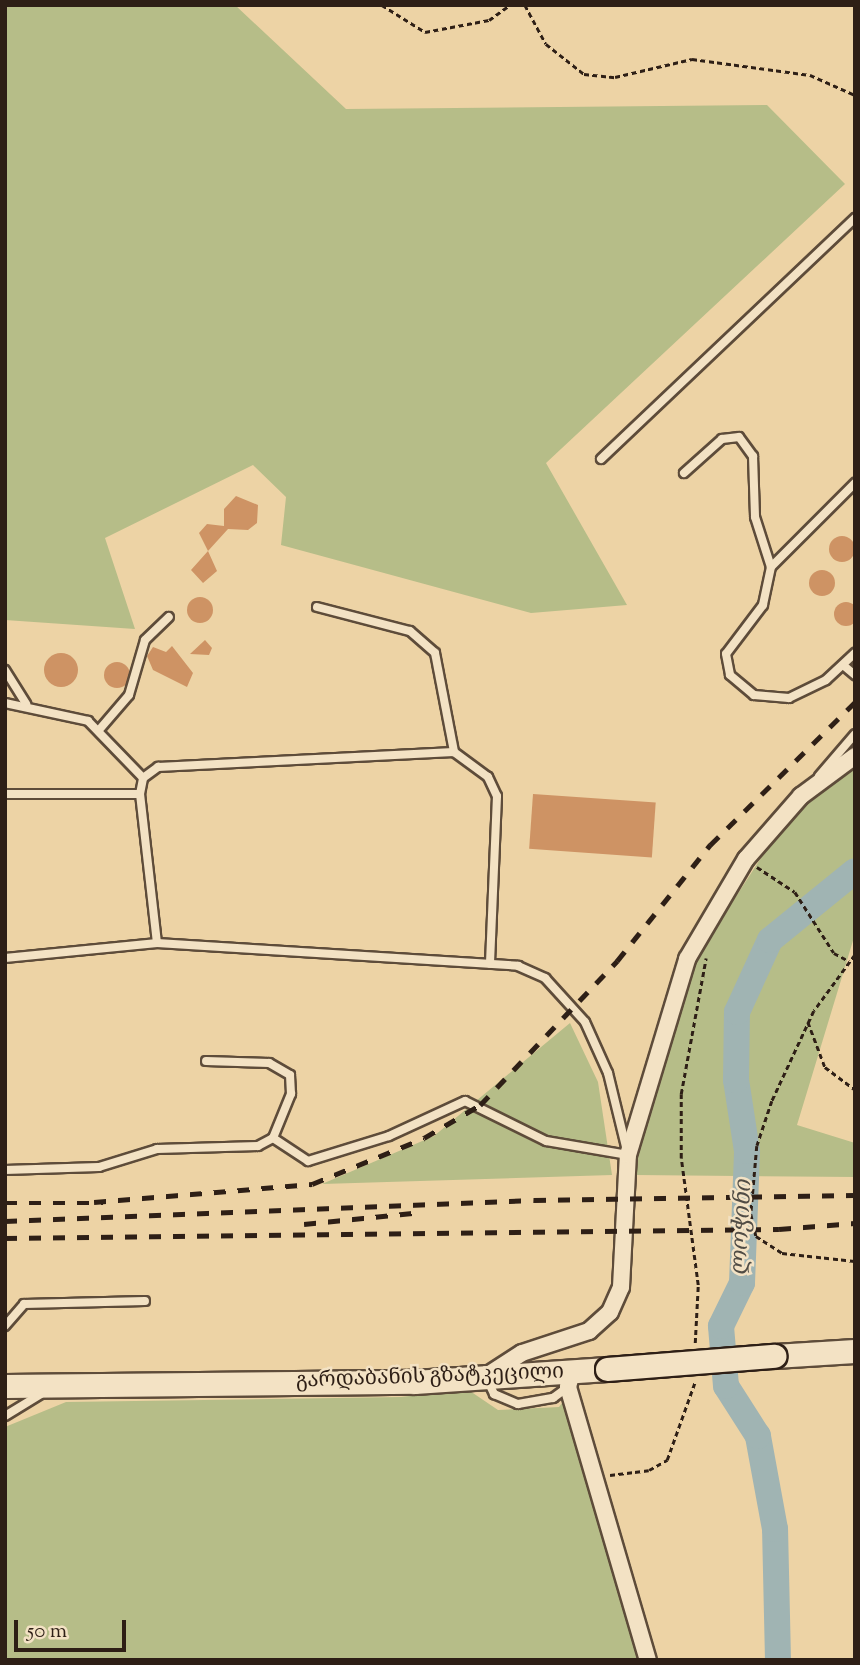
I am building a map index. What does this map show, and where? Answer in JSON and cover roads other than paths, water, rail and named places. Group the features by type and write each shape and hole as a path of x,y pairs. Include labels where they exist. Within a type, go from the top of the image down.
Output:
{"main road":[{"name":"გარდაბანის გზატკეცილი","path":"5,1386 487,1376 570,1379 607,1369 855,1351"}],"street":[{"path":"487,1376 522,1353 589,1331 610,1312 621,1287 628,1155 687,959 746,859 801,796 855,756"},
{"path":"570,1379 648,1660"}],"lane":[{"path":"601,459 855,218"},
{"path":"684,473 722,439 739,437 753,456 755,517 771,567 763,605 726,654 730,675 754,695 789,698 843,665 855,653"},
{"path":"771,567 855,483"},
{"path":"317,607 410,631 435,653 454,752"},
{"path":"99,730 129,695 145,640 169,617"},
{"path":"843,665 855,675"},
{"path":"5,670 26,704"},
{"path":"5,703 26,704 99,730 143,778"},
{"path":"801,796 855,734"},
{"path":"157,943 140,794 143,778 158,767 454,752 488,777 497,796 490,964"},
{"path":"5,794 140,794"},
{"path":"5,958 157,943 490,964 533,971 575,1007 608,1073 628,1155 546,1141 466,1101 323,1160 296,1158 273,1139"},
{"path":"5,1170 99,1167 157,1149 258,1146 273,1139 291,1094 290,1074 269,1062 206,1061"},
{"path":"5,1326 23,1304 145,1301"},
{"path":"5,1416 60,1386"}],"waterway":[{"name":"ლოჭინი","path":"778,1660 775,1529 758,1436 726,1386 721,1326 742,1283 747,1151 736,1080 737,1012 770,940 855,871"}],"railway":[{"path":"94,1202 312,1184 424,1138 480,1105 617,961 710,845 855,702"},
{"path":"5,1221 534,1200 855,1195"},
{"path":"5,1203 103,1203"},
{"path":"304,1224 412,1213"},
{"path":"5,1238 779,1229 855,1223"}]}
